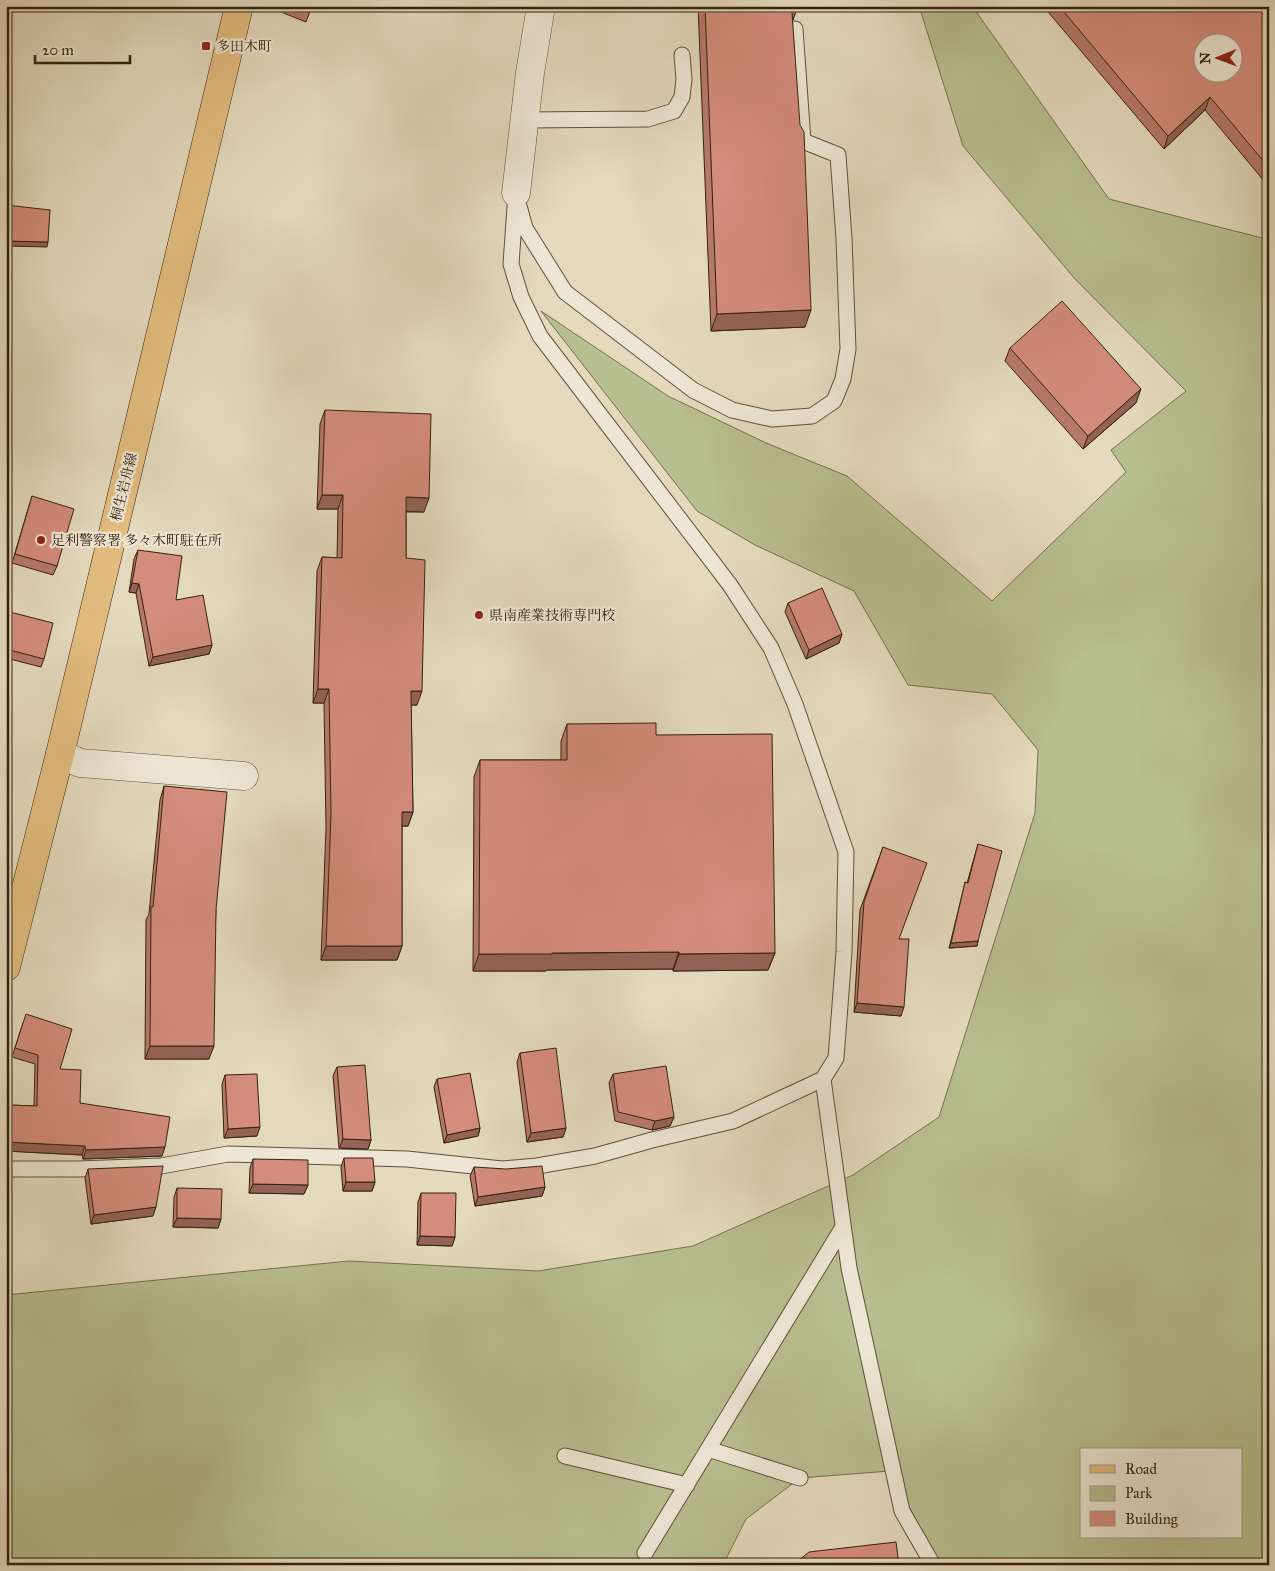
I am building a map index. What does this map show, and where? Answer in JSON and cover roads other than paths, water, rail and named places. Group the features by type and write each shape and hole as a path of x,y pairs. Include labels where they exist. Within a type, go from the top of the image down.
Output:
{"main road":[{"name":"桐生岩舟線","path":"6,967 60,754 239,6"}],"street":[{"path":"516,193 530,73 542,6"},
{"path":"60,754 80,763 244,776"}],"lane":[{"path":"516,193 525,228 564,292 693,390 732,410 772,419 812,416 834,401 843,379 848,350 844,239 838,155 803,141 796,30"},
{"path":"524,120 648,120 674,111 682,97 684,79 682,55"},
{"path":"6,1169 161,1166 228,1154 407,1159 502,1169 537,1166 595,1156 733,1121 823,1079 836,1058 844,952 846,852 795,704 771,648 730,584 540,336 521,297 511,264 516,193"},
{"path":"823,1079 848,1268 902,1511 933,1565"},
{"path":"645,1553 843,1227"},
{"path":"708,1449 800,1478"},
{"path":"565,1456 687,1485"}],"place":[{"name":"多田木町","path":"206,46"},
{"name":"足利警察署 多々木町駐在所","path":"41,540"},
{"name":"県南産業技術専門校","path":"479,615"}]}
